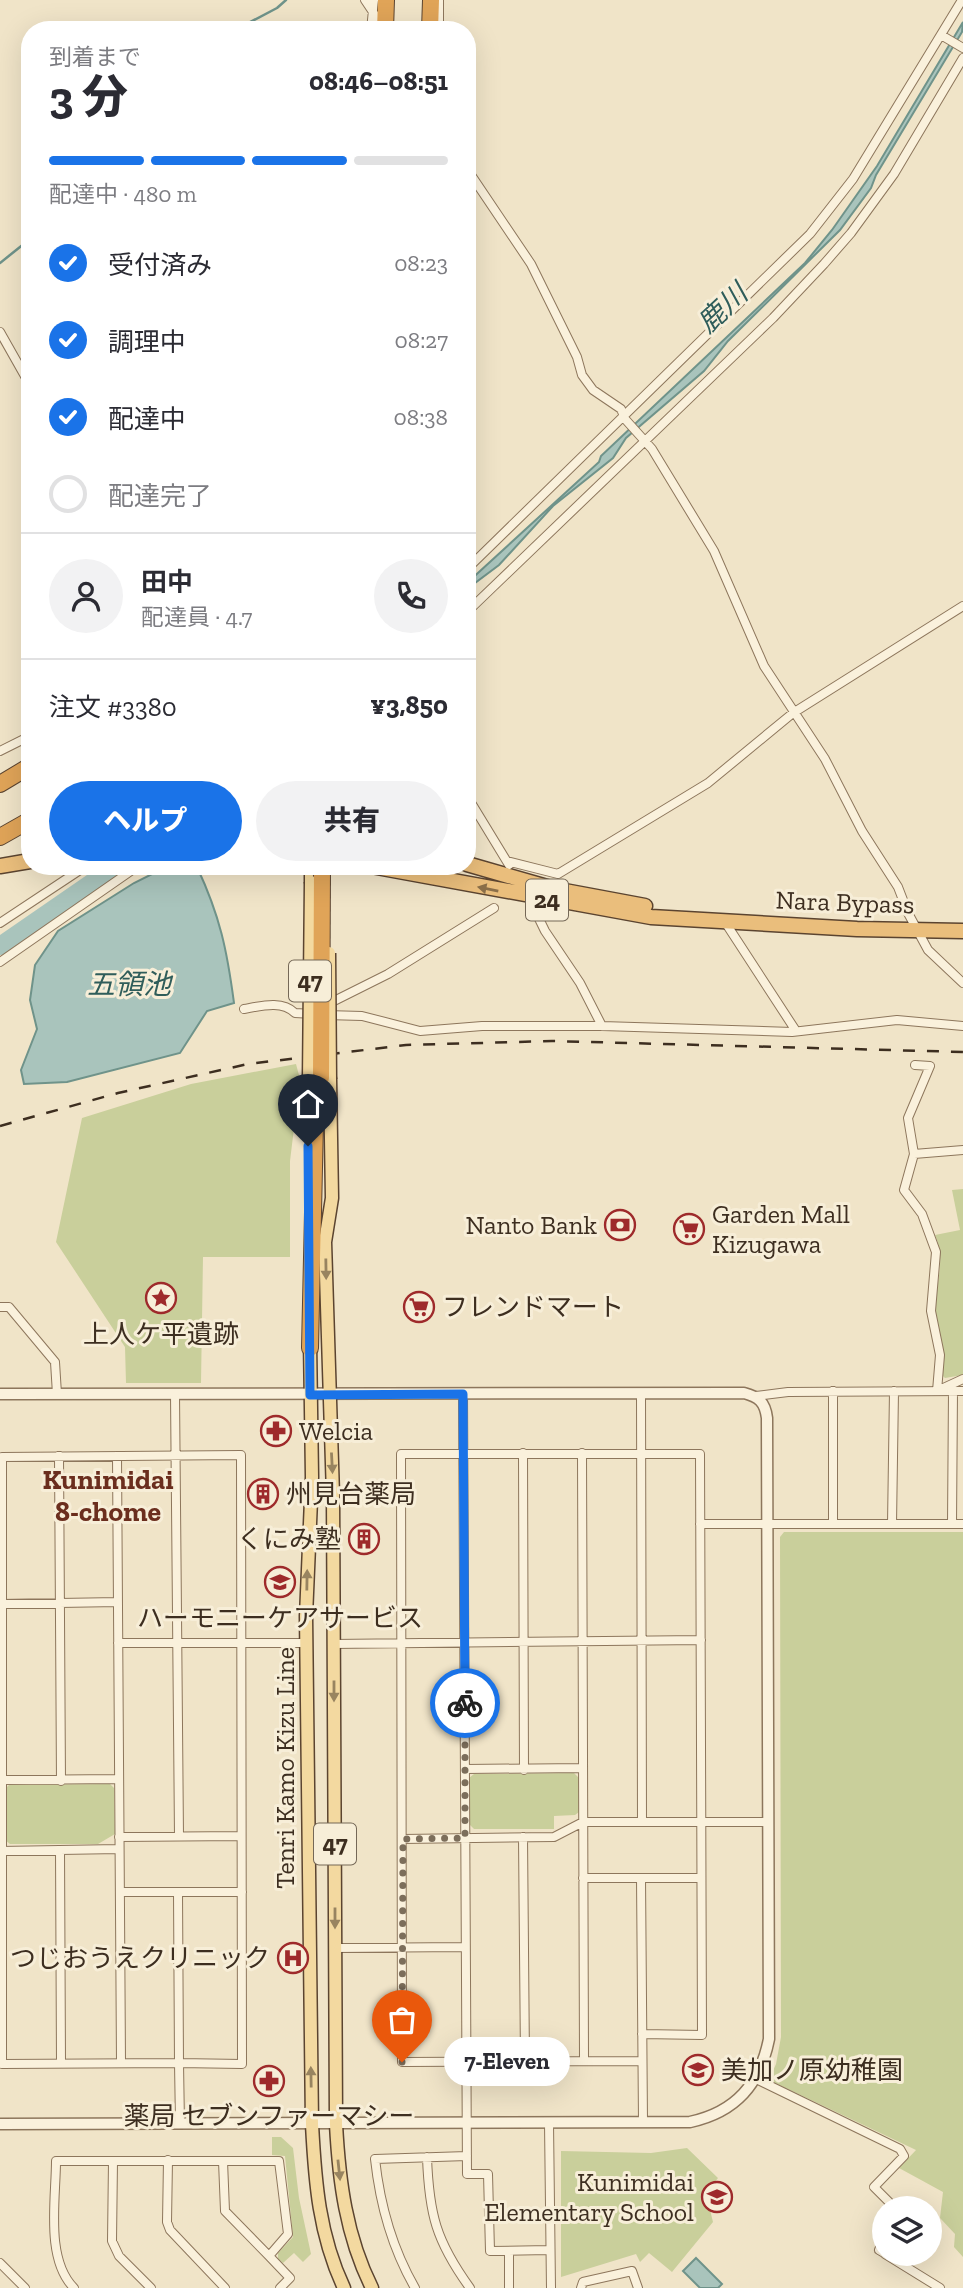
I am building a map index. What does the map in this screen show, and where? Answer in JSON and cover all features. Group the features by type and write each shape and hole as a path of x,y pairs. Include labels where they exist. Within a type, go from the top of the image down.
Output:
{"highway":[{"path":"385,21 386,0"},
{"path":"430,21 431,0"},
{"path":"0,784 21,771"},
{"path":"0,837 21,825"},
{"path":"0,866 21,862"},
{"name":"Nara Bypass","path":"476,867 590,897 694,913 725,922"},
{"path":"312,875 321,1224 325,1242"},
{"path":"310,1348 319,1078 322,875"},
{"name":"Nara Bypass","path":"417,875 528,897 651,916 725,922 963,931"}],"main road":[{"name":"47","path":"319,1078 329,875"},
{"name":"Tenri Kamo Kizu Line","path":"325,1242 334,1644 338,2164 348,2222 372,2288"},
{"name":"Tenri Kamo Kizu Line","path":"310,1348 307,1643 308,1973 312,2124 316,2196 324,2236 344,2288"}],"street":[{"path":"365,0 379,21"},
{"path":"371,21 374,0"},
{"path":"439,0 439,21"},
{"path":"476,560 625,419 810,234 836,203 962,0"},
{"path":"942,36 963,48"},
{"path":"476,603 644,438 773,318 851,233 894,174 963,58"},
{"path":"476,183 537,275 573,347 582,375 593,390 621,409 625,419 644,438 714,551 764,666 825,759 862,831 898,887 928,950 963,983"},
{"path":"0,332 21,369"},
{"path":"506,861 558,874 708,783 793,713 963,606"},
{"path":"0,751 21,740"},
{"path":"476,811 519,880 545,931 580,983 602,1026"},
{"path":"0,923 72,875"},
{"path":"0,962 125,875"},
{"path":"319,1014 326,1005 388,974 494,908"},
{"path":"725,922 796,1031"},
{"path":"244,1009 268,1004 289,1007 295,1013 362,1016 420,1031 482,1026 796,1031 898,1020 963,1026"},
{"path":"915,1065 930,1066 908,1118 914,1154 904,1191 922,1214 936,1252 931,1311 940,1355 937,1391"},
{"path":"914,1154 963,1150"},
{"path":"0,1307 9,1307 55,1362 57,1394"},
{"path":"937,1391 963,1379"},
{"path":"0,1394 756,1396 788,1391 963,1391"},
{"path":"833,1391 833,1524"},
{"path":"892,1524 894,1391"},
{"path":"952,1524 953,1391"},
{"path":"176,1394 179,1836"},
{"path":"463,1394 467,2174 488,2174 489,2251 550,2250"},
{"path":"641,1394 642,1822"},
{"path":"0,2124 690,2122 713,2116 735,2103 756,2079 769,2039 767,1418 763,1403 756,1396"},
{"path":"523,1453 524,1770"},
{"path":"582,1453 584,2061"},
{"path":"642,2034 702,2035 700,1454 401,1454 402,2062 642,2061"},
{"path":"241,1455 242,2064 2,2064 2,1457 117,1456 241,1455"},
{"path":"59,1456 61,1781"},
{"path":"117,1456 121,2063"},
{"path":"700,1524 963,1524"},
{"path":"0,1604 118,1602"},
{"path":"334,1644 701,1640"},
{"path":"118,1643 307,1643"},
{"path":"465,1769 583,1768"},
{"path":"1,1780 119,1779"},
{"path":"403,1839 554,1837 583,1822 768,1822"},
{"path":"119,1838 242,1836"},
{"path":"523,1837 525,2061"},
{"path":"0,1851 119,1849"},
{"path":"60,1850 61,2063"},
{"path":"583,1878 701,1878"},
{"path":"641,1878 643,2122"},
{"path":"120,1892 242,1892"},
{"path":"178,1892 180,2124"},
{"path":"335,1948 466,1947"},
{"path":"756,2079 900,2149 904,2156 874,2187 883,2196"},
{"path":"550,2123 551,2288"},
{"path":"415,2288 388,2226 379,2193 375,2159 467,2156"},
{"path":"428,2157 429,2199 446,2255 470,2288"},
{"path":"69,2286 58,2258 56,2244 57,2161 279,2161 288,2234 269,2256"},
{"path":"113,2161 113,2241 119,2256 151,2288"},
{"path":"167,2161 167,2222 170,2230 225,2288"},
{"path":"223,2161 225,2211 290,2278 280,2288"},
{"path":"509,2251 509,2288"},
{"path":"0,2263 25,2288"},
{"path":"904,2266 940,2288"},
{"path":"582,2288 583,2282 632,2271 638,2288"}],"green space":[{"path":"296,1064 300,1079 290,1161 290,1257 203,1257 201,1383 126,1383 125,1347 56,1242 82,1118 191,1084"},
{"path":"963,1189 963,1375 945,1378 942,1375 942,1357 935,1319 940,1253 935,1235 960,1230 952,1190"},
{"path":"784,1532 963,1532 963,2257 954,2247 955,2234 942,2220 943,2192 899,2168 916,2150 769,2080 776,2064 781,2037 780,1537"},
{"path":"574,1773 579,1778 579,1812 575,1815 554,1816 554,1829 474,1829 470,1825 469,1778 474,1774"},
{"path":"110,1784 114,1788 115,1834 98,1844 10,1844 5,1840 5,1789 9,1785"},
{"path":"272,2137 281,2137 293,2148 299,2198 311,2254 303,2262 294,2253 283,2263 278,2259 278,2253 293,2237 285,2156 272,2155"},
{"path":"687,2148 718,2178 710,2194 713,2222 672,2272 649,2253 640,2262 636,2254 561,2277 561,2151 651,2153"}],"water":[{"path":"963,22 962,32 876,175 871,188 840,230 728,341 704,371 626,438 613,458 553,506 499,565 476,582 476,575 599,462 601,456 805,263 877,166"},
{"name":"五領池","path":"150,875 201,875 222,934 234,1003 207,1011 180,1053 67,1082 24,1084 21,1070 37,1029 30,1000 35,965 58,931"},
{"path":"696,2258 722,2284 718,2288 700,2288 683,2271"}],"waterway":[{"path":"252,21 286,0"},
{"path":"0,263 21,246"},
{"name":"鹿川","path":"0,946 103,875"}],"railway":[{"path":"0,1126 118,1093 248,1064 406,1045 552,1041 963,1052"}],"way so far":[{"path":"402,2062 403,1839 465,1838 465,1703"}],"place":[{"name":"Nanto Bank","path":"620,1225"},
{"name":"Garden Mall Kizugawa","path":"689,1229"},
{"name":"上人ケ平遺跡","path":"161,1298"},
{"name":"フレンドマート","path":"419,1307"},
{"name":"Welcia","path":"276,1431"},
{"name":"州見台薬局","path":"263,1494"},
{"name":"くにみ塾","path":"364,1539"},
{"name":"ハーモニーケアサービス","path":"280,1582"},
{"name":"つじおうえクリニック","path":"293,1958"},
{"name":"7-Eleven","path":"402,2062"},
{"name":"美加ノ原幼稚園","path":"698,2070"},
{"name":"薬局 セブンファーマシー","path":"269,2081"},
{"name":"Kunimidai Elementary School","path":"717,2197"}],"district":[{"name":"Kunimidai 8-chome","path":"108,1495"}],"route":[{"path":"308,1146 307,1304 310,1395 463,1394 465,1703"}]}
